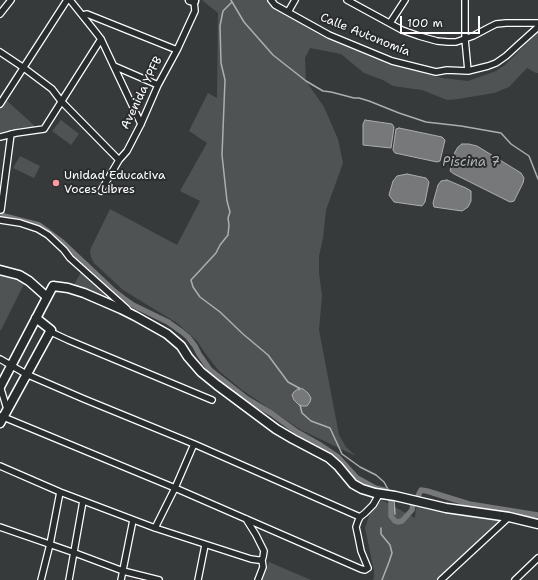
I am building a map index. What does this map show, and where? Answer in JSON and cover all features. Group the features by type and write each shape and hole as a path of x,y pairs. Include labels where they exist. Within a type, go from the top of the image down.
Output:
{"street":[{"path":"0,14 11,0"},
{"path":"0,104 68,0 83,15 101,39 141,124"},
{"name":"Avenida YPFB","path":"101,191 119,160 127,151 158,85 177,50 195,11 193,0"},
{"name":"Calle Autonomía","path":"271,0 275,5 329,35 392,61 436,72 447,70 468,71 496,63 538,26"},
{"path":"288,12 295,0"},
{"path":"347,0 402,30 437,41 456,42 473,36 496,24 538,23"},
{"path":"390,23 405,0"},
{"path":"465,0 465,39 468,71"},
{"path":"83,15 87,14 177,50"},
{"path":"0,137 11,134 44,130 101,39"},
{"path":"0,52 52,89 61,101 119,160"},
{"path":"114,66 158,85"},
{"path":"0,210 11,134"},
{"path":"0,220 20,223 38,229 48,235 70,258 135,316"},
{"path":"0,270 24,278 47,297"},
{"path":"7,409 0,386 54,286 68,288 84,293 135,316 167,334 181,346 201,372 276,429 329,458 353,484 362,489 446,508 509,517 538,524"},
{"path":"36,318 54,333 68,340 212,400"},
{"path":"51,330 1,418 175,488 361,570 368,568 361,551 356,527 360,517 382,494"},
{"path":"0,359 26,374 194,444 360,517"},
{"path":"155,528 175,488 194,444"},
{"path":"0,466 60,492 132,520 205,545 251,559 262,560"},
{"path":"41,580 60,492"},
{"path":"69,580 84,501"},
{"path":"441,580 509,517"},
{"path":"246,518 264,552 262,560 263,567 258,580"},
{"path":"121,580 132,520"},
{"path":"0,527 75,552 123,571 159,580"},
{"path":"198,580 205,545"},
{"path":"515,580 538,558"}],"shaded area":[{"path":"202,0 274,0 272,5 318,34 388,64 442,78 468,81 496,71 505,65 538,32 538,73 527,68 509,87 494,93 458,99 447,100 422,90 393,86 383,80 364,73 341,54 310,48 305,58 306,81 324,107 338,139 343,163 326,210 323,238 319,256 319,273 322,296 319,330 339,435 346,447 356,456 301,430 242,390 219,371 197,341 177,323 123,290 94,263 91,257 90,250 110,209 177,245 200,201 180,191 207,143 189,131 208,93 217,98 218,13"},
{"path":"6,100 36,127 19,128 0,133 0,108"},
{"path":"61,120 79,134 71,145 52,131"},
{"path":"20,156 40,166 34,178 13,168"},
{"path":"81,272 117,307 74,285"},
{"path":"0,273 17,277 25,282 1,330 0,330"},
{"path":"382,500 415,518 416,508 421,505 504,518 436,580 372,580 374,579 374,571 365,528 370,513"},
{"path":"269,562 311,580 262,580"}],"water":[{"path":"365,120 392,124 394,127 391,148 363,145 363,124"},
{"path":"399,128 442,137 445,140 440,161 437,162 395,153 393,150 396,129"},
{"name":"Piscina 7","path":"462,144 477,146 521,173 524,178 523,183 514,201 510,202 450,171 455,152"},
{"path":"407,174 426,178 429,182 425,202 422,206 394,202 389,195 393,181 397,176"},
{"path":"447,180 471,191 471,201 468,207 462,211 434,207 433,203 438,185 441,181"},
{"path":"299,388 308,393 311,398 307,406 300,406 294,400 292,395"}],"waterway":[{"path":"231,0 244,22 273,55 306,81 323,91 369,101 426,122 501,133 511,144 529,156 538,179"},
{"path":"232,2 223,11 220,26 221,63 225,80 222,155 227,201 230,212 228,218 228,235 216,253 191,280 193,287 200,297 220,312 268,355 288,382 299,388 299,390"},
{"path":"0,215 39,225 62,242 123,298 133,305 168,322 182,332 195,346 210,370 247,399 338,457 357,478 375,488 387,491 391,501 391,516 395,521 402,521 412,510 413,503"},
{"path":"300,405 302,413 311,421 330,428 342,454 360,467 376,475 384,482 390,493"},
{"path":"418,496 421,490 469,504 538,515"},
{"path":"393,498 395,514"},
{"path":"381,528 381,534 390,545 392,553 382,580"}],"place":[{"name":"Unidad Educativa Voces Libres","path":"56,183"}]}
